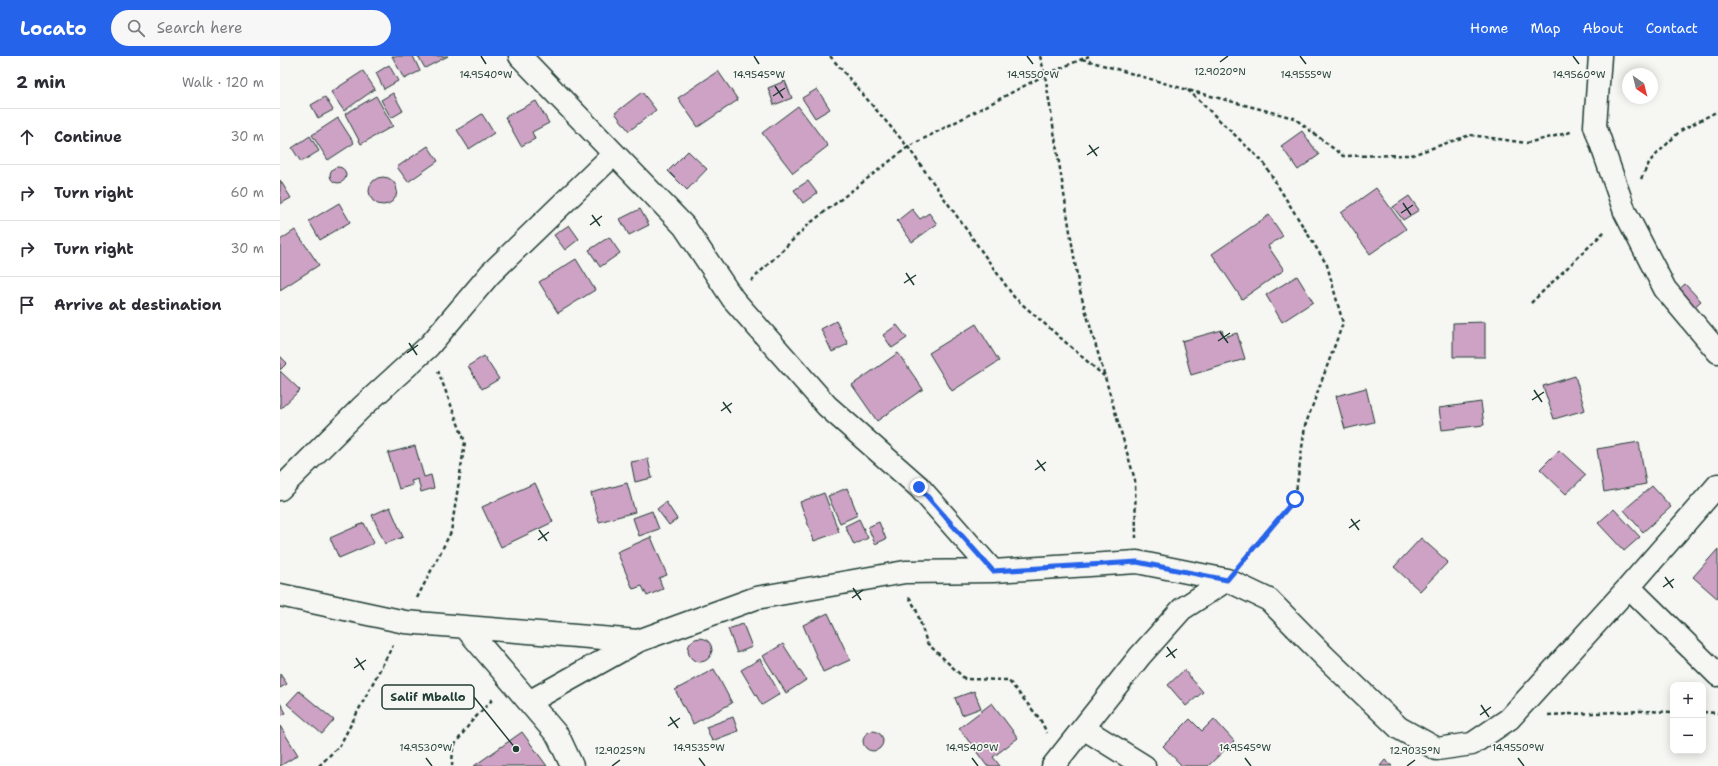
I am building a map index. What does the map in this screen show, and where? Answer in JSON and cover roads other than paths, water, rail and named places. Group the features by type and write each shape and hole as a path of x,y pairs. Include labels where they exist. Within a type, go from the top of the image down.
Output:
{"street":[{"path":"520,56 684,226 733,299 827,406 919,487 993,571"},
{"path":"1600,56 1595,126 1625,212 1665,289 1718,352"},
{"path":"280,489 361,408 429,346 490,274 614,154"},
{"path":"529,702 638,641 756,598 905,572 993,571 1137,562 1227,580 1269,600 1325,657 1400,728 1437,749 1472,744 1509,719 1629,587 1718,485"},
{"path":"1053,766 1140,656 1182,609 1227,580"},
{"path":"1629,587 1718,675"},
{"path":"280,595 405,622 638,641"},
{"path":"465,627 558,736 572,766"},
{"path":"1083,728 1144,766"}],"place":[{"name":"Salif Mballo","path":"516,749"}]}
